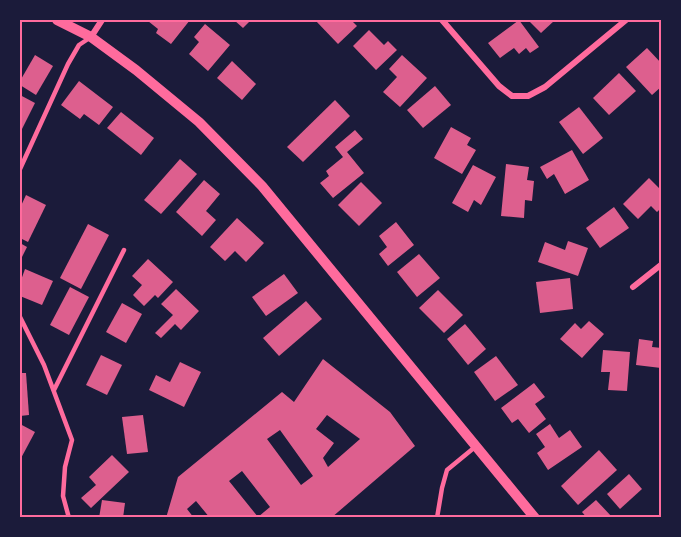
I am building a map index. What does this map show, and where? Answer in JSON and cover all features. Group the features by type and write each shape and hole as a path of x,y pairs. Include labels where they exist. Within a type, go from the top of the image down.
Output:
{"street":[{"path":"57,20 90,37 136,70 199,122 262,186 535,518"},
{"path":"90,37 102,20"},
{"path":"442,20 499,86 512,96 528,96 545,87 626,20"},
{"path":"633,287 662,264"}],"lane":[{"path":"20,169 68,64 79,45 90,37"},
{"path":"54,390 124,250"},
{"path":"20,317 44,365 72,441 65,467 63,496 69,518"},
{"path":"437,518 447,470 477,446"}],"building":[{"path":"149,20 190,20 171,44 156,33 158,29"},
{"path":"234,20 251,20 243,28"},
{"path":"315,20 351,20 357,26 338,44"},
{"path":"519,20 539,47 530,53 526,48 519,54 514,48 500,58 488,43"},
{"path":"528,20 555,20 541,33"},
{"path":"205,24 230,45 208,71 189,54 199,42 194,37"},
{"path":"369,30 384,45 388,41 397,50 376,70 353,46"},
{"path":"647,48 662,64 662,86 652,95 626,67"},
{"path":"35,55 53,66 36,95 20,85"},
{"path":"402,55 427,78 400,107 383,92 397,77 389,69"},
{"path":"232,61 256,84 242,100 217,78"},
{"path":"619,73 636,91 609,115 593,98"},
{"path":"79,81 113,107 99,125 84,114 80,119 61,105"},
{"path":"435,86 451,105 423,128 407,110"},
{"path":"20,95 35,103 20,133"},
{"path":"335,100 350,116 303,162 287,147"},
{"path":"579,107 603,138 583,154 559,122"},
{"path":"121,112 154,138 141,155 107,128"},
{"path":"451,127 471,138 467,145 476,150 462,174 434,158"},
{"path":"355,130 363,139 347,152 364,173 333,198 320,183 329,176 326,171 343,157 335,147"},
{"path":"572,150 589,180 565,194 554,174 547,179 540,167"},
{"path":"180,159 197,174 161,214 144,200"},
{"path":"506,164 529,167 527,180 534,181 532,201 525,200 524,218 501,216"},
{"path":"473,165 496,177 481,205 474,200 468,212 452,203"},
{"path":"649,178 662,191 662,207 657,212 651,206 638,219 623,204"},
{"path":"204,180 220,194 206,211 216,220 202,236 176,212"},
{"path":"361,182 382,203 359,226 338,205"},
{"path":"26,195 46,205 28,242 20,238 20,208"},
{"path":"614,207 629,228 600,248 586,228"},
{"path":"237,218 264,243 246,262 235,251 225,261 210,247"},
{"path":"396,222 414,245 388,266 379,254 387,247 379,236"},
{"path":"88,224 109,235 81,289 60,278"},
{"path":"568,241 588,248 578,276 538,262 545,242 565,250"},
{"path":"20,243 27,247 20,261"},
{"path":"419,254 440,278 417,297 397,272"},
{"path":"148,259 173,282 158,298 155,295 144,306 133,295 142,285 132,276"},
{"path":"25,269 53,281 42,305 20,296 20,283"},
{"path":"284,274 298,293 266,316 252,297"},
{"path":"570,278 573,309 540,313 536,282"},
{"path":"70,287 89,297 69,335 50,325"},
{"path":"176,289 199,311 181,330 175,324 161,338 155,333 173,315 161,304"},
{"path":"438,290 463,315 444,333 419,308"},
{"path":"306,301 322,319 279,356 263,338"},
{"path":"122,303 142,314 126,343 106,332"},
{"path":"589,321 604,334 582,358 560,339 575,323 581,329"},
{"path":"465,324 486,349 468,365 447,339"},
{"path":"639,339 653,341 652,347 662,348 661,368 636,365"},
{"path":"603,350 630,352 627,391 608,390 610,372 601,372"},
{"path":"101,355 122,365 107,395 86,385"},
{"path":"496,356 518,385 495,401 474,372"},
{"path":"323,359 390,412 415,446 331,518 210,518 196,501 187,509 194,518 166,518 178,477 282,392 294,402","holes":["327,415 360,439 328,467 323,458 334,443 316,429","280,430 313,476 301,485 267,439","242,471 270,507 258,517 229,481"]},
{"path":"180,362 201,372 184,407 149,390 156,375 170,382"},
{"path":"20,373 26,373 29,415 20,416"},
{"path":"534,383 545,397 535,404 546,419 529,433 518,419 512,423 501,408"},
{"path":"143,415 148,452 127,454 122,417"},
{"path":"20,424 35,432 20,460"},
{"path":"550,424 559,438 570,430 582,447 548,470 537,453 545,447 536,434"},
{"path":"599,450 617,470 578,505 561,486"},
{"path":"112,455 129,472 91,508 81,498 96,485 89,477"},
{"path":"629,474 642,489 620,509 607,494"},
{"path":"102,500 125,503 123,518 99,518"},
{"path":"596,500 613,518 587,518 582,512"}]}
